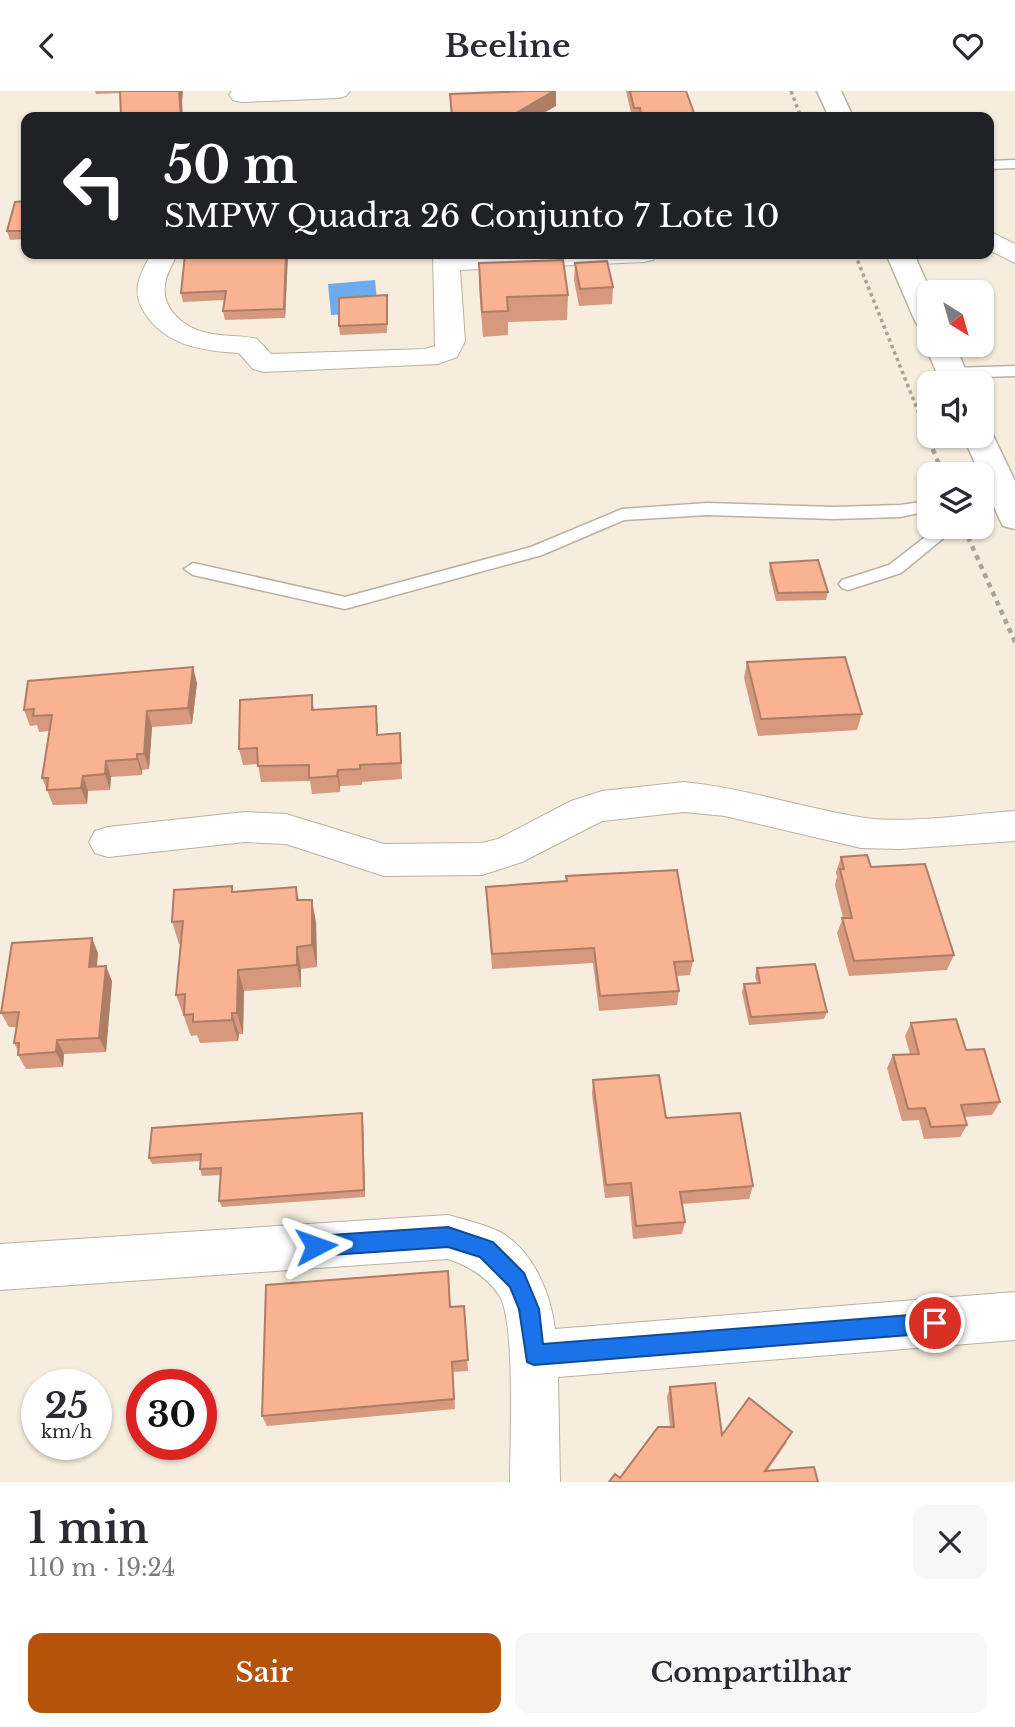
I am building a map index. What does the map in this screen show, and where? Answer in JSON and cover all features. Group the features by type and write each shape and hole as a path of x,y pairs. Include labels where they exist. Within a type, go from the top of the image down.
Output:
{"street":[{"path":"241,95 338,91"},
{"path":"829,91 839,112"},
{"path":"994,242 1015,255"},
{"path":"162,259 151,285 150,299 159,314 170,325 202,341 247,345 263,363 428,358 447,351 451,341 446,259"},
{"path":"901,259 917,294"},
{"path":"994,489 1015,518"},
{"path":"108,842 245,827 272,828 286,829 384,860 482,859 509,851 584,812 602,806 684,797 725,801 862,834 1015,826"},
{"path":"0,1267 448,1237 486,1249 517,1280 529,1309 534,1355 535,1482"},
{"path":"534,1355 1015,1316"}],"lane":[{"path":"994,165 1015,164"},
{"path":"994,373 1015,371"},
{"path":"193,569 345,603 536,551 622,515 707,509 873,512 917,507"},
{"path":"848,584 895,569 934,539"}],"path":[{"path":"791,91 799,112"},
{"path":"857,259 938,462"},
{"path":"968,539 1015,642"}],"water":[{"path":"375,280 378,312 331,315 328,284"}],"building":[{"path":"120,91 179,91 181,112 121,112"},
{"path":"554,91 518,112 452,112 450,94"},
{"path":"630,91 686,91 694,112 641,112 640,108 634,108"},
{"path":"21,201 21,231 7,231 15,202"},
{"path":"184,259 286,259 284,309 223,311 226,291 181,293"},
{"path":"563,260 568,295 507,297 508,311 482,312 479,263"},
{"path":"607,261 613,287 580,289 575,263"},
{"path":"387,295 387,324 339,326 339,298"},
{"path":"818,560 828,592 778,593 770,563"},
{"path":"845,657 862,714 761,719 747,662"},
{"path":"193,667 188,708 147,711 144,754 137,754 137,759 106,761 105,774 83,776 81,788 47,790 48,778 42,778 52,715 33,716 34,709 24,710 28,681"},
{"path":"312,695 312,710 376,706 377,735 400,733 401,763 360,765 360,769 338,770 337,776 309,778 309,765 258,766 257,748 239,749 240,700"},
{"path":"867,855 871,867 925,864 954,955 854,961 842,918 852,918 840,869 844,869 841,857"},
{"path":"677,870 693,961 674,962 679,991 600,996 594,948 492,954 486,887 567,881 566,876"},
{"path":"232,886 232,892 296,887 297,900 312,900 312,945 297,947 297,965 238,970 237,1013 232,1013 232,1020 193,1022 193,1014 184,1015 185,994 176,995 183,921 172,922 174,890"},
{"path":"92,938 89,967 106,966 99,1038 57,1040 56,1052 18,1055 19,1043 14,1043 19,1012 1,1013 12,943"},
{"path":"815,964 827,1012 751,1017 744,984 760,983 757,968"},
{"path":"956,1019 966,1050 984,1049 1000,1102 961,1105 967,1125 931,1127 925,1108 908,1109 893,1055 919,1054 911,1023"},
{"path":"659,1075 666,1118 740,1113 753,1186 680,1192 685,1222 636,1226 631,1183 606,1185 593,1080"},
{"path":"362,1113 364,1190 219,1201 221,1168 200,1169 201,1154 149,1158 152,1128"},
{"path":"448,1271 450,1307 464,1306 468,1360 452,1362 454,1399 262,1416 266,1285"},
{"path":"715,1383 722,1435 749,1398 792,1432 765,1471 814,1467 818,1482 609,1482 615,1474 620,1478 658,1427 674,1427 670,1387"}],"route":[{"path":"316,1246 448,1237 486,1249 517,1280 529,1309 534,1355 935,1323"}]}
